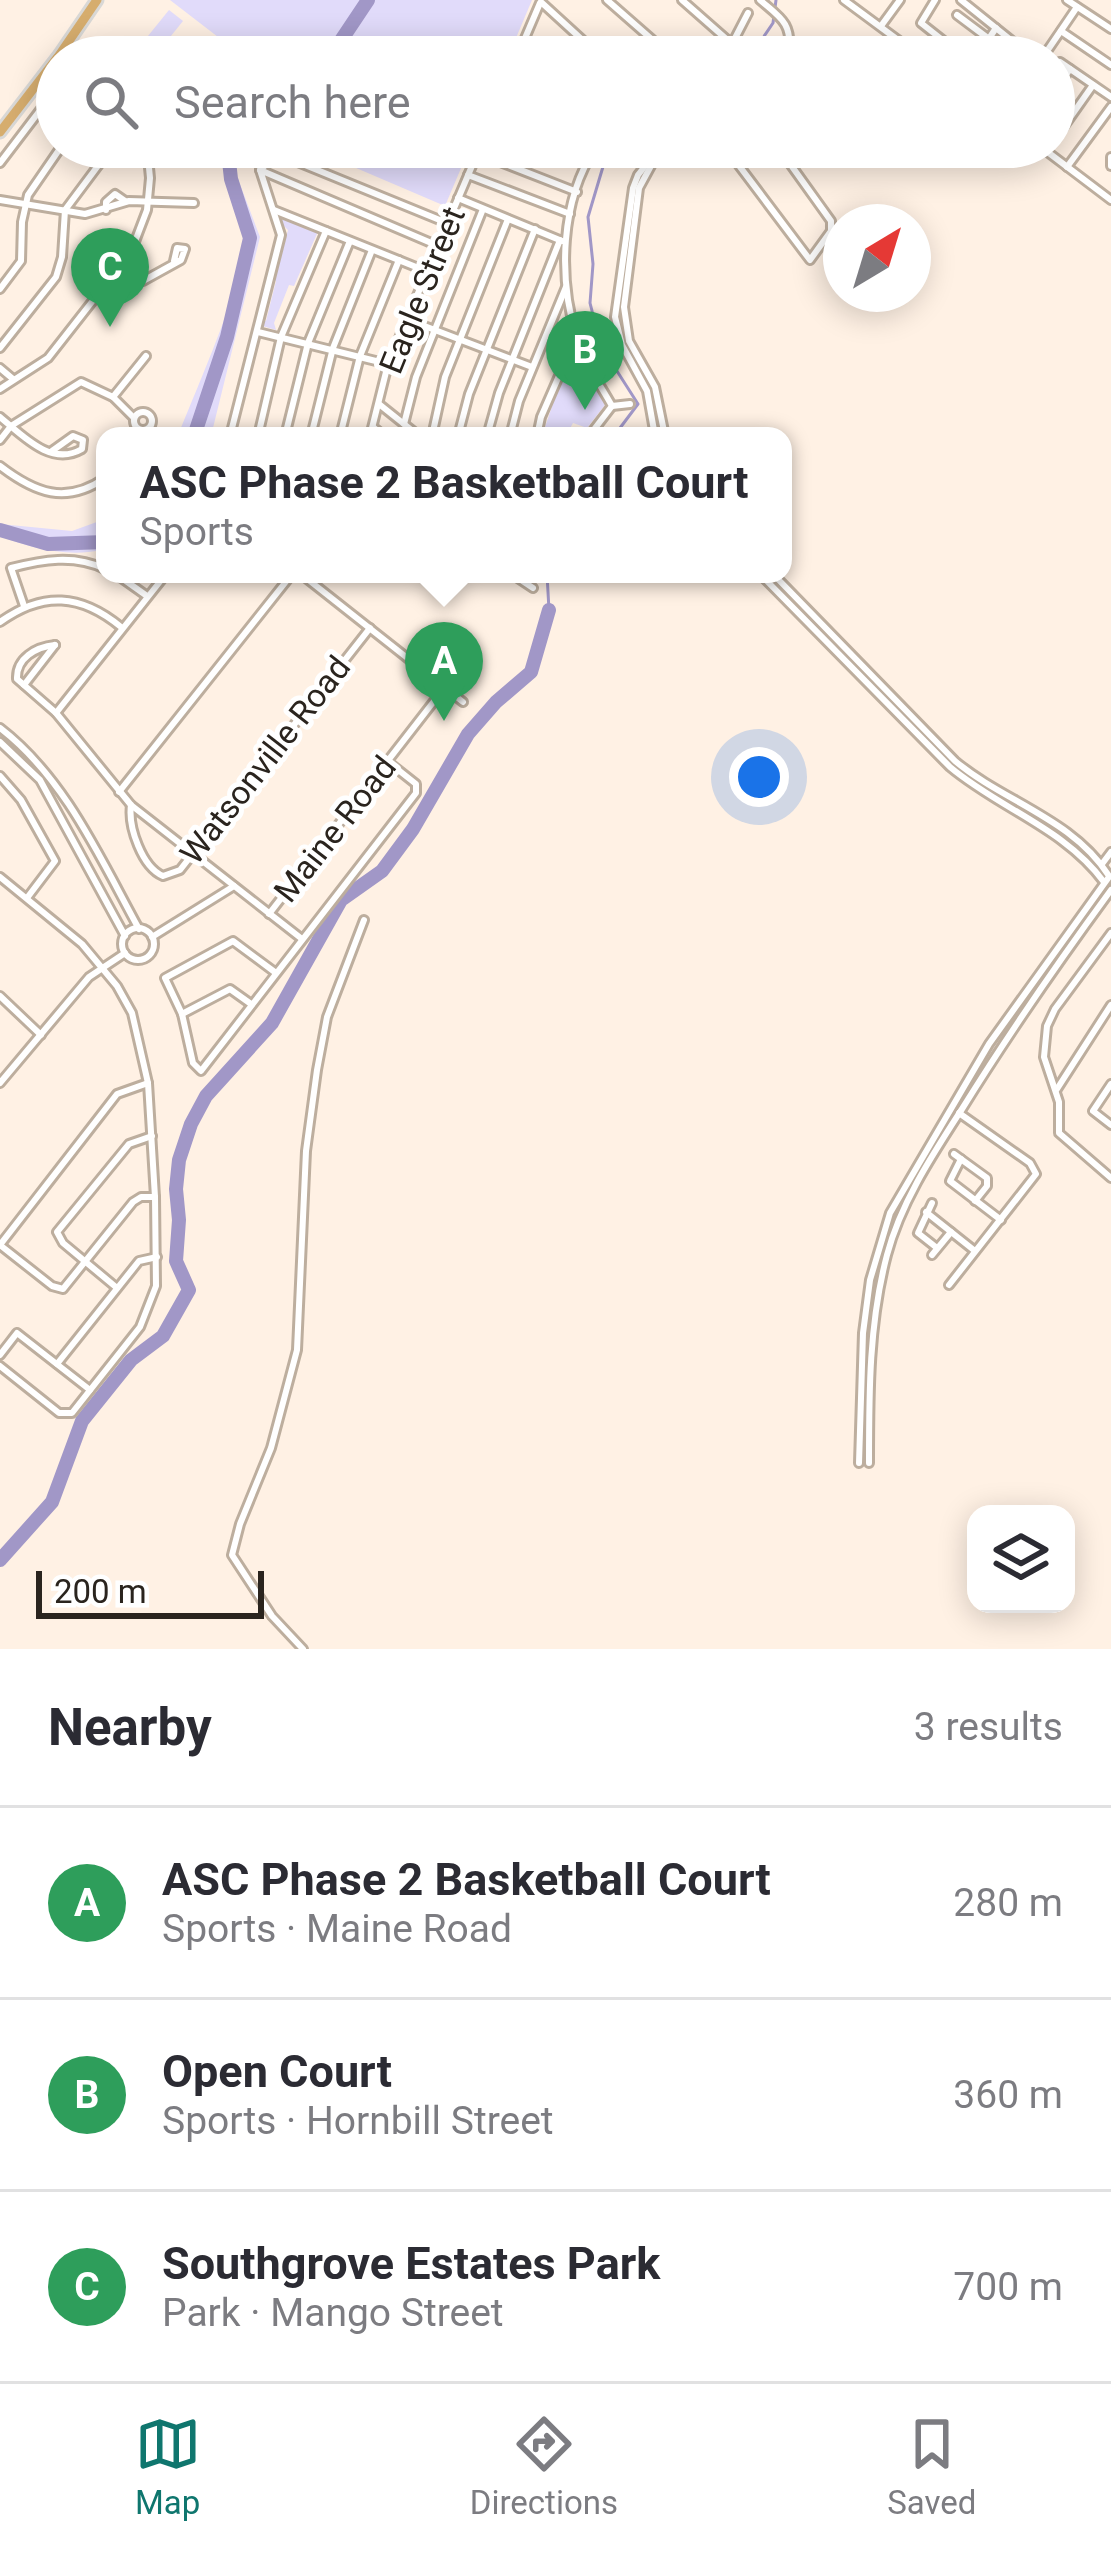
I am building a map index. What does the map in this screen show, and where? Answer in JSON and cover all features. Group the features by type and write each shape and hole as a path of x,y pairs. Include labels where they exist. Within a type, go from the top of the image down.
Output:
{"main road":[{"path":"72,36 97,0"},
{"path":"0,132 36,85"}],"street":[{"path":"608,0 648,36"},
{"path":"682,0 723,36"},
{"path":"760,0 791,30 791,36"},
{"path":"844,0 893,36"},
{"path":"880,27 900,0"},
{"path":"935,0 920,23 937,36"},
{"path":"1067,0 1111,29"},
{"path":"526,36 541,1 578,36"},
{"path":"984,36 954,19 963,2 1006,36"},
{"path":"1058,36 1077,7"},
{"path":"736,36 748,14"},
{"path":"991,36 996,28"},
{"path":"1061,32 1067,36"},
{"path":"1075,41 1111,65"},
{"path":"1075,72 1111,98"},
{"path":"1075,114 1093,85"},
{"path":"1075,155 1111,107"},
{"path":"0,164 36,116"},
{"path":"0,289 21,261 26,203 45,168"},
{"path":"0,348 56,277 65,210 96,168"},
{"path":"0,389 48,358 121,265 137,240 149,200 148,168"},
{"path":"312,168 446,223"},
{"name":"Eagle Street","path":"373,427 388,364 471,168"},
{"path":"519,168 577,193"},
{"path":"490,427 587,168"},
{"path":"644,168 633,188 615,317 622,345 647,391 653,427"},
{"path":"650,168 638,188 624,308 629,341 655,388 663,427"},
{"path":"741,168 810,260 831,231 831,221 793,168"},
{"path":"1067,168 1111,200"},
{"path":"232,427 281,236 260,170"},
{"path":"260,170 436,245"},
{"path":"468,175 570,214"},
{"path":"458,199 562,241"},
{"path":"0,200 85,214 126,202 194,203"},
{"path":"404,424 434,329 483,208"},
{"path":"274,210 426,272"},
{"path":"434,427 445,377 508,219"},
{"path":"461,427 486,349 535,230"},
{"path":"260,427 281,338 326,231"},
{"path":"287,427 308,343 350,241"},
{"path":"562,241 576,337 612,406"},
{"path":"313,427 333,348 372,250"},
{"path":"111,278 101,265 113,256 143,281 174,261"},
{"path":"342,427 360,356 399,260"},
{"path":"513,427 568,284"},
{"path":"406,319 533,367"},
{"path":"257,332 388,364"},
{"path":"539,427 576,337"},
{"path":"113,398 146,356"},
{"path":"0,368 14,379"},
{"path":"0,440 11,426 81,382 113,398 134,418 135,427"},
{"path":"379,404 408,427"},
{"path":"596,427 612,406 630,404"},
{"path":"134,418 143,412 152,419 148,427"},
{"path":"0,417 40,449 52,452 74,454 82,449 83,440 73,436 52,452"},
{"path":"0,466 22,484 48,495 77,493 96,483"},
{"path":"24,606 11,568 48,559 96,564"},
{"path":"129,583 148,596"},
{"path":"56,713 159,583"},
{"path":"119,792 289,583"},
{"path":"308,583 464,702"},
{"path":"527,583 533,588"},
{"path":"769,583 950,767 1099,868"},
{"path":"782,583 955,760 989,786 1048,818 1109,884"},
{"path":"0,622 24,606 58,599 87,604 122,628"},
{"name":"Watsonville Road","path":"130,806 130,825 153,872 171,875 194,853 370,628"},
{"path":"24,686 56,646 30,653 19,664 16,680 56,713 130,806 302,939"},
{"name":"Maine Road","path":"269,914 445,687"},
{"path":"0,728 37,759 139,929 152,937"},
{"path":"0,742 40,780 125,936 124,952"},
{"path":"277,973 233,941 165,977 182,1014 193,1063 201,1071 416,794 416,784 387,761"},
{"path":"0,776 21,800 55,861 27,898"},
{"path":"1099,868 1111,852"},
{"path":"0,877 101,965 131,1013 148,1083 157,1257 150,1308 67,1415 0,1366"},
{"path":"869,1463 872,1333 889,1249 912,1194 959,1113 1109,884"},
{"path":"859,1463 863,1333 878,1247 901,1190 1027,988 1109,884"},
{"path":"152,937 234,886"},
{"path":"303,1649 272,1616 232,1555 271,1448 297,1350 306,1151 317,1070 327,1017 364,920"},
{"path":"125,936 139,929"},
{"path":"1111,933 1047,1026 1044,1057 1057,1089 1059,1133 1111,1178"},
{"path":"124,952 143,959 152,953 152,937"},
{"path":"0,1083 101,965 124,952"},
{"path":"182,1014 230,989 252,1004"},
{"path":"0,996 41,1035"},
{"path":"1057,1089 1111,1005"},
{"path":"148,1083 117,1094 0,1245 52,1286 63,1289 133,1202 155,1197"},
{"path":"1111,1084 1093,1111 1111,1126"},
{"path":"949,1285 1036,1172 959,1113"},
{"path":"117,1288 57,1238 56,1232 129,1144 152,1136"},
{"path":"975,1201 988,1180 957,1156 950,1181 975,1201 1000,1220"},
{"path":"932,1203 918,1233 934,1251 951,1232"},
{"path":"926,1212 976,1251"},
{"path":"878,1247 889,1249"},
{"path":"57,1364 139,1262 157,1257"},
{"path":"0,1355 17,1333 90,1390"}],"shaded area":[{"path":"170,0 532,0 517,36 217,36"},
{"path":"169,10 183,21 171,36 148,36"},
{"path":"234,168 260,237 213,427 182,427 230,302 244,248 243,218 227,169"},
{"path":"356,168 461,168 445,206"},
{"path":"280,212 320,227 294,286 289,285 274,323 276,330 259,321 266,321 276,281 271,278 276,256 281,257 288,230"},
{"path":"573,344 605,405 588,427 573,423 571,427 545,427"},
{"path":"96,522 96,551 52,551 25,545 0,536 0,524 72,531"}],"waterway":[{"path":"344,36 368,0"},
{"path":"764,36 773,23 776,0"},
{"path":"197,427 227,337 250,238 230,168"},
{"path":"603,168 588,217 593,264 590,303 601,346 638,404 621,427"},
{"path":"0,530 48,544 96,542"},
{"path":"548,583 549,610"},
{"path":"0,1560 52,1502 82,1421 131,1360 163,1336 189,1290 176,1261 176,1189 179,1160 206,1096 272,1023 341,900 382,871 413,829 468,734 531,672 549,610"}],"place":[{"name":"Southgrove Estates Park","path":"110,327"},
{"name":"Open Court","path":"585,410"},
{"name":"ASC Phase 2 Basketball Court","path":"444,721"}]}
